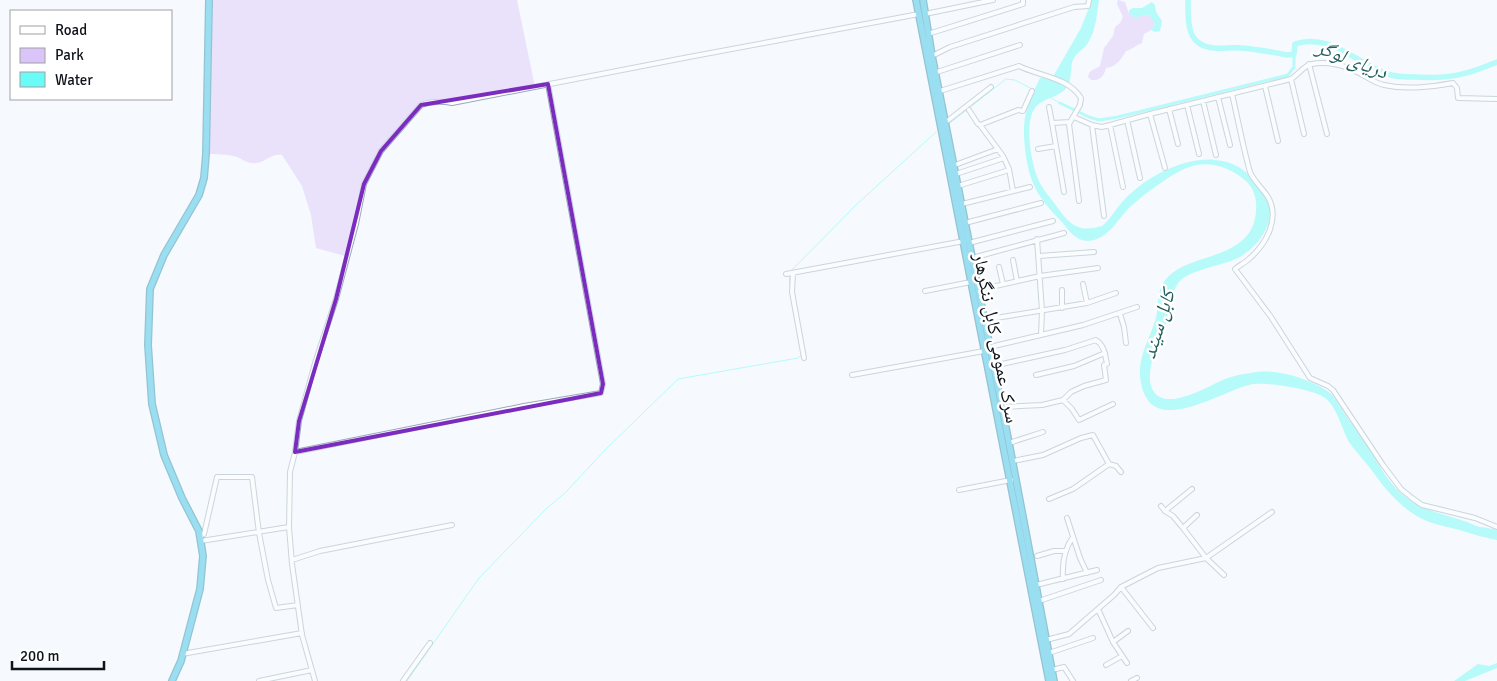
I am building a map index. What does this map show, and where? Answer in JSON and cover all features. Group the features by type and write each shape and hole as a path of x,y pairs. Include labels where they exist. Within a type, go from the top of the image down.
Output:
{"highway":[{"path":"172,681 182,654 200,589 203,556 201,539 164,455 152,404 148,345 150,289 164,254 199,195 204,178 209,0"},
{"name":"سرک عمومی کابل ننگرهار","path":"916,0 923,13 928,34 955,165 965,223 971,282 987,349 1054,681"},
{"name":"سرک عمومی کابل ننگرهار","path":"923,0 923,13 984,320 987,349 993,366 1013,461 1013,479 1049,681"}],"street":[{"path":"315,681 302,633 289,527 290,472 295,452 298,421 338,289 356,224 364,184 381,151 421,106 429,102 452,103 993,0"},
{"path":"928,34 1023,4 1023,0"},
{"path":"932,56 950,47 1074,7 1088,6 1089,0"},
{"path":"936,72 1020,45"},
{"path":"1309,64 1327,134"},
{"path":"1076,113 1092,125 1102,127 1291,80 1309,64 1330,64 1344,67 1384,85 1426,88 1453,83 1458,98 1497,99"},
{"path":"940,91 1015,66 1033,73 1050,76 1070,86 1081,98 1076,113 1070,122 1079,201"},
{"path":"1291,80 1304,134"},
{"path":"295,452 524,406 601,393 603,384 548,84"},
{"path":"1265,86 1278,140"},
{"path":"946,122 991,87"},
{"path":"980,124 1018,110 1024,111 1032,91"},
{"path":"1232,94 1250,174 1267,195 1273,214 1272,226 1264,242 1250,258 1235,269 1271,316 1310,378 1333,390 1401,489 1422,504 1475,518 1497,527"},
{"path":"1218,97 1230,145"},
{"path":"1204,101 1216,154"},
{"path":"1187,105 1200,154"},
{"path":"1049,106 1064,192"},
{"path":"1169,109 1178,144"},
{"path":"969,110 1004,158 1014,191"},
{"path":"1150,114 1165,168"},
{"path":"1127,120 1140,178"},
{"path":"1052,124 1070,122"},
{"path":"1092,125 1104,216"},
{"path":"1110,125 1123,187"},
{"path":"1038,149 1056,146"},
{"path":"955,165 998,149"},
{"path":"956,174 1004,158"},
{"path":"958,186 1009,170"},
{"path":"962,204 1030,187"},
{"path":"965,223 1041,203"},
{"path":"786,274 967,242 1053,221"},
{"path":"972,258 1064,233"},
{"path":"1038,239 1042,311 1041,335"},
{"path":"1039,256 1094,252"},
{"path":"1013,260 1017,281"},
{"path":"999,267 1003,284"},
{"path":"978,290 1040,276 1098,268"},
{"path":"793,273 792,292 804,358"},
{"path":"925,291 971,282"},
{"path":"1083,284 1087,304"},
{"path":"1062,290 1062,308"},
{"path":"984,320 1087,304 1116,293"},
{"path":"852,375 987,349 1082,325 1137,307"},
{"path":"1120,314 1126,343"},
{"path":"993,366 1065,350 1096,340 1103,346 1105,353 1107,364 1104,365 1106,380 1071,392 1063,400 1042,405 1002,407"},
{"path":"1036,375 1074,366 1105,353"},
{"path":"1063,400 1079,420 1113,404"},
{"path":"1009,443 1043,432"},
{"path":"1013,461 1043,455 1093,434 1109,464 1116,466 1121,472"},
{"path":"1049,499 1073,489 1109,464"},
{"path":"201,539 204,534 217,477 252,477 259,532 268,580 276,608 298,605"},
{"path":"959,490 1013,479"},
{"path":"1165,511 1192,489"},
{"path":"1161,506 1173,516 1206,558 1224,575"},
{"path":"1046,640 1069,634 1120,587 1158,568 1206,558 1272,512"},
{"path":"1183,528 1197,515"},
{"path":"1067,518 1087,573"},
{"path":"292,560 320,551 452,525"},
{"path":"201,539 289,527"},
{"path":"1063,579 1062,566 1066,550 1073,536"},
{"path":"1037,556 1066,550"},
{"path":"1036,585 1096,570"},
{"path":"1039,601 1101,580"},
{"path":"1120,587 1153,628"},
{"path":"1098,609 1113,642 1127,663"},
{"path":"1113,642 1128,631"},
{"path":"182,654 302,633"},
{"path":"1049,653 1093,638"},
{"path":"403,681 430,643"},
{"path":"1106,665 1122,656"},
{"path":"1052,670 1064,667 1073,681"},
{"path":"259,681 312,670"},
{"path":"1131,681 1137,678"}],"highlighted area":[{"path":"548,84 603,384 601,393 295,452 299,421 336,299 364,184 381,151 421,105"}],"green space":[{"path":"209,0 517,0 535,87 452,103 440,101 421,106 381,151 364,184 356,224 345,256 316,248 311,215 302,186 282,155 256,163 229,155 206,154"},
{"path":"1118,0 1125,2 1129,14 1135,18 1144,15 1151,16 1155,24 1151,30 1144,34 1142,43 1126,51 1118,62 1106,68 1097,80 1091,80 1088,77 1089,74 1100,66 1104,48 1113,36 1115,27 1123,17 1117,4"}],"water":[{"name":"کابل سيند","path":"1092,0 1099,0 1095,27 1088,43 1073,61 1069,84 1060,94 1042,102 1035,108 1030,123 1031,153 1038,179 1066,219 1081,228 1087,229 1102,226 1133,191 1156,175 1183,163 1210,159 1228,162 1242,169 1263,192 1270,207 1270,215 1265,231 1255,245 1236,259 1192,273 1179,282 1175,288 1164,332 1151,365 1150,383 1156,395 1164,399 1174,399 1197,392 1231,377 1262,372 1289,375 1313,383 1334,397 1393,485 1407,498 1427,509 1478,526 1497,530 1497,540 1429,522 1403,506 1389,492 1351,445 1331,405 1316,393 1268,384 1253,384 1186,408 1160,409 1148,401 1141,386 1141,359 1156,318 1159,294 1166,279 1178,269 1226,251 1240,242 1251,230 1256,212 1256,200 1250,185 1236,174 1217,166 1197,165 1189,167 1162,182 1129,208 1107,233 1095,240 1088,241 1084,241 1073,234 1046,204 1035,188 1028,168 1024,139 1026,113 1040,78 1054,75 1081,28"},
{"path":"1152,2 1162,21 1160,31 1155,32 1151,30 1155,24 1150,16 1144,15 1135,18 1129,14 1129,10 1142,8"},
{"path":"1497,663 1497,668 1465,681 1454,681 1478,664 1489,666"}],"waterway":[{"name":"دریای لوگر","path":"1188,0 1190,31 1198,43 1205,46 1247,48 1287,55 1294,54 1295,44 1321,43 1333,46 1379,71 1403,77 1457,75 1497,62"},
{"path":"1060,103 1099,120 1118,117 1288,75 1294,67 1294,54"},
{"path":"950,123 1006,79 1015,80 1036,91"},
{"path":"1051,98 1060,103"},
{"path":"800,346 791,298 789,273 856,205 936,132"},
{"path":"407,681 479,578 678,379 798,358 801,355"}]}
